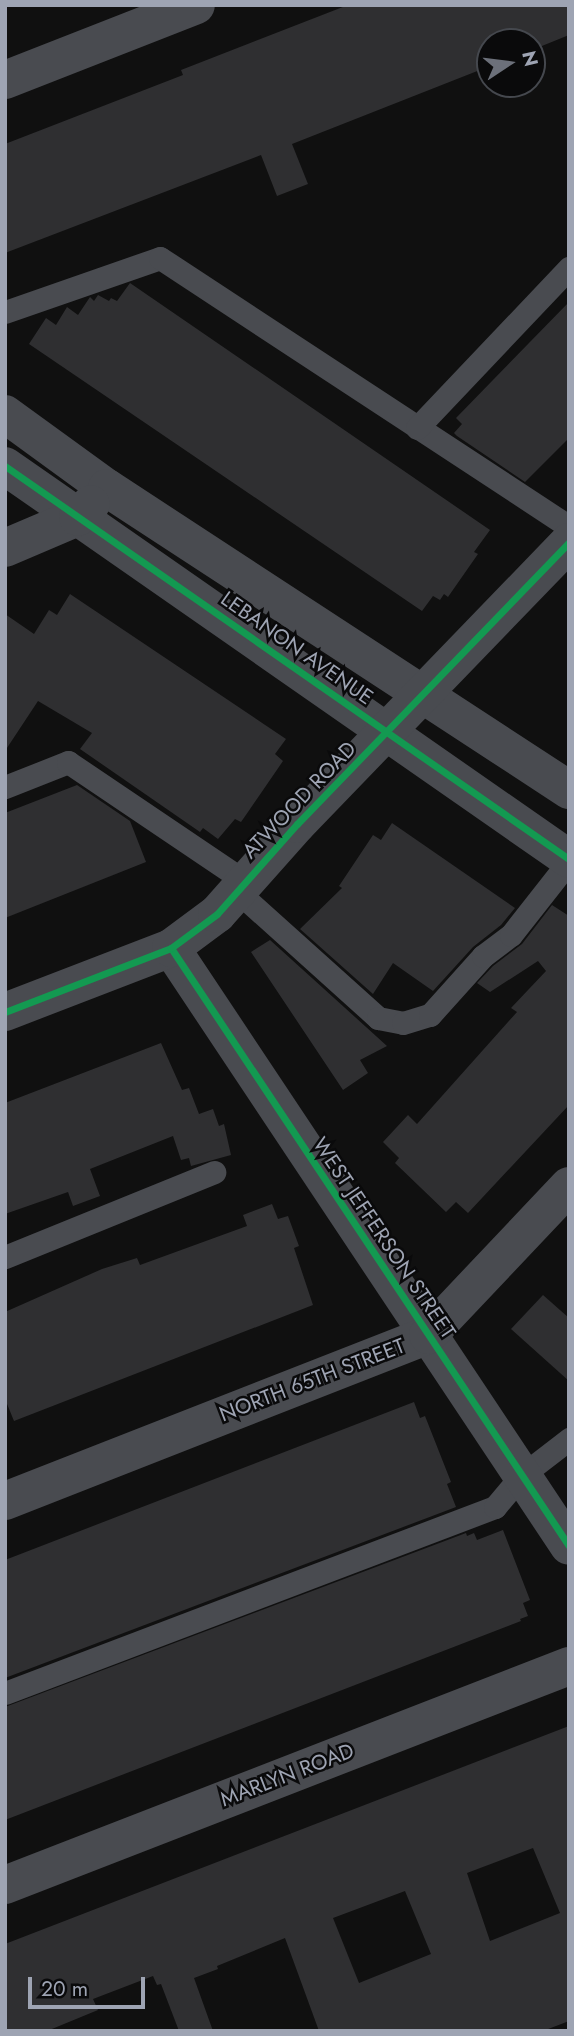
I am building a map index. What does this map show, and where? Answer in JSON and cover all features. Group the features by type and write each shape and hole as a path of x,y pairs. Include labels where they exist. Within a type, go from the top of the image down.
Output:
{"street":[{"path":"5,80 196,5"},
{"name":"LEBANON AVENUE","path":"5,414 107,488 423,692 569,790"},
{"name":"LEBANON AVENUE","path":"5,466 569,860"},
{"path":"5,548 78,517 107,488"},
{"name":"ATWOOD ROAD","path":"5,1012 171,948 217,914 297,824 388,733 423,692 569,542"},
{"name":"WEST JEFFERSON STREET","path":"171,948 569,1546"},
{"name":"NORTH 65TH STREET","path":"5,1501 428,1335 569,1186"},
{"name":"MARLYN ROAD","path":"5,1885 569,1666"}],"lane":[{"path":"5,312 160,258 569,527"},
{"path":"417,428 569,268"},
{"path":"5,787 68,762 242,886 378,1018 404,1023 430,1015 483,956 512,935 569,860"},
{"path":"5,1257 214,1172"},
{"path":"5,1693 495,1507 521,1476 569,1439"}],"building":[{"path":"348,5 569,5 569,35 546,44 546,28 476,28 476,72 292,144 308,184 277,196 261,155 5,253 5,144 183,75 181,70"},
{"path":"130,283 490,530 474,552 478,554 448,597 444,594 440,600 433,596 422,611 29,344 46,318 56,325 67,307 78,315 90,297 94,301 98,295 109,301 111,298 117,301"},
{"path":"569,302 569,438 525,482 457,436 454,433 462,424 456,418"},
{"path":"70,594 286,739 275,754 283,761 241,822 235,819 218,839 203,828 200,832 80,749 92,733 38,701 5,751 5,614 34,634 49,610 57,615"},
{"path":"77,785 130,821 146,862 5,918 5,813"},
{"path":"392,823 515,908 501,925 473,947 433,991 393,963 373,994 300,929 342,888 339,886 373,835 381,840"},
{"path":"552,905 569,916 569,1105 468,1213 456,1202 446,1212 395,1163 399,1158 383,1142 408,1115 417,1124 517,1012 511,1008 546,971 538,961 490,992 477,983 493,966 522,944"},
{"path":"270,940 387,1046 360,1060 368,1073 343,1090 251,952"},
{"path":"161,1043 182,1090 189,1088 199,1114 213,1109 219,1126 224,1124 231,1155 191,1166 189,1158 181,1160 173,1136 90,1169 100,1196 73,1206 68,1192 5,1214 5,1103"},
{"path":"272,1204 278,1219 288,1216 299,1246 294,1248 313,1305 14,1421 5,1399 5,1312 102,1269 137,1258 140,1265 247,1226 243,1215"},
{"path":"543,1295 569,1318 569,1381 511,1329"},
{"path":"414,1402 420,1418 425,1416 451,1482 447,1484 456,1507 5,1678 5,1560"},
{"path":"503,1530 530,1600 523,1603 528,1616 520,1619 521,1621 5,1820 5,1707 466,1533 467,1536 474,1533 477,1540"},
{"path":"569,1726 569,2021 543,2031 319,2031 285,1938 194,1978 213,2031 179,2031 161,1984 157,1985 153,1976 93,1999 98,2010 47,2031 5,2031 5,1944","holes":["533,1848 560,1913 490,1941 467,1873","405,1891 431,1954 359,1983 333,1918"]}],"cycle path":[{"path":"5,466 569,859"},
{"path":"5,1012 171,948 217,914 297,824 569,542"},
{"path":"171,948 569,1546"}]}
